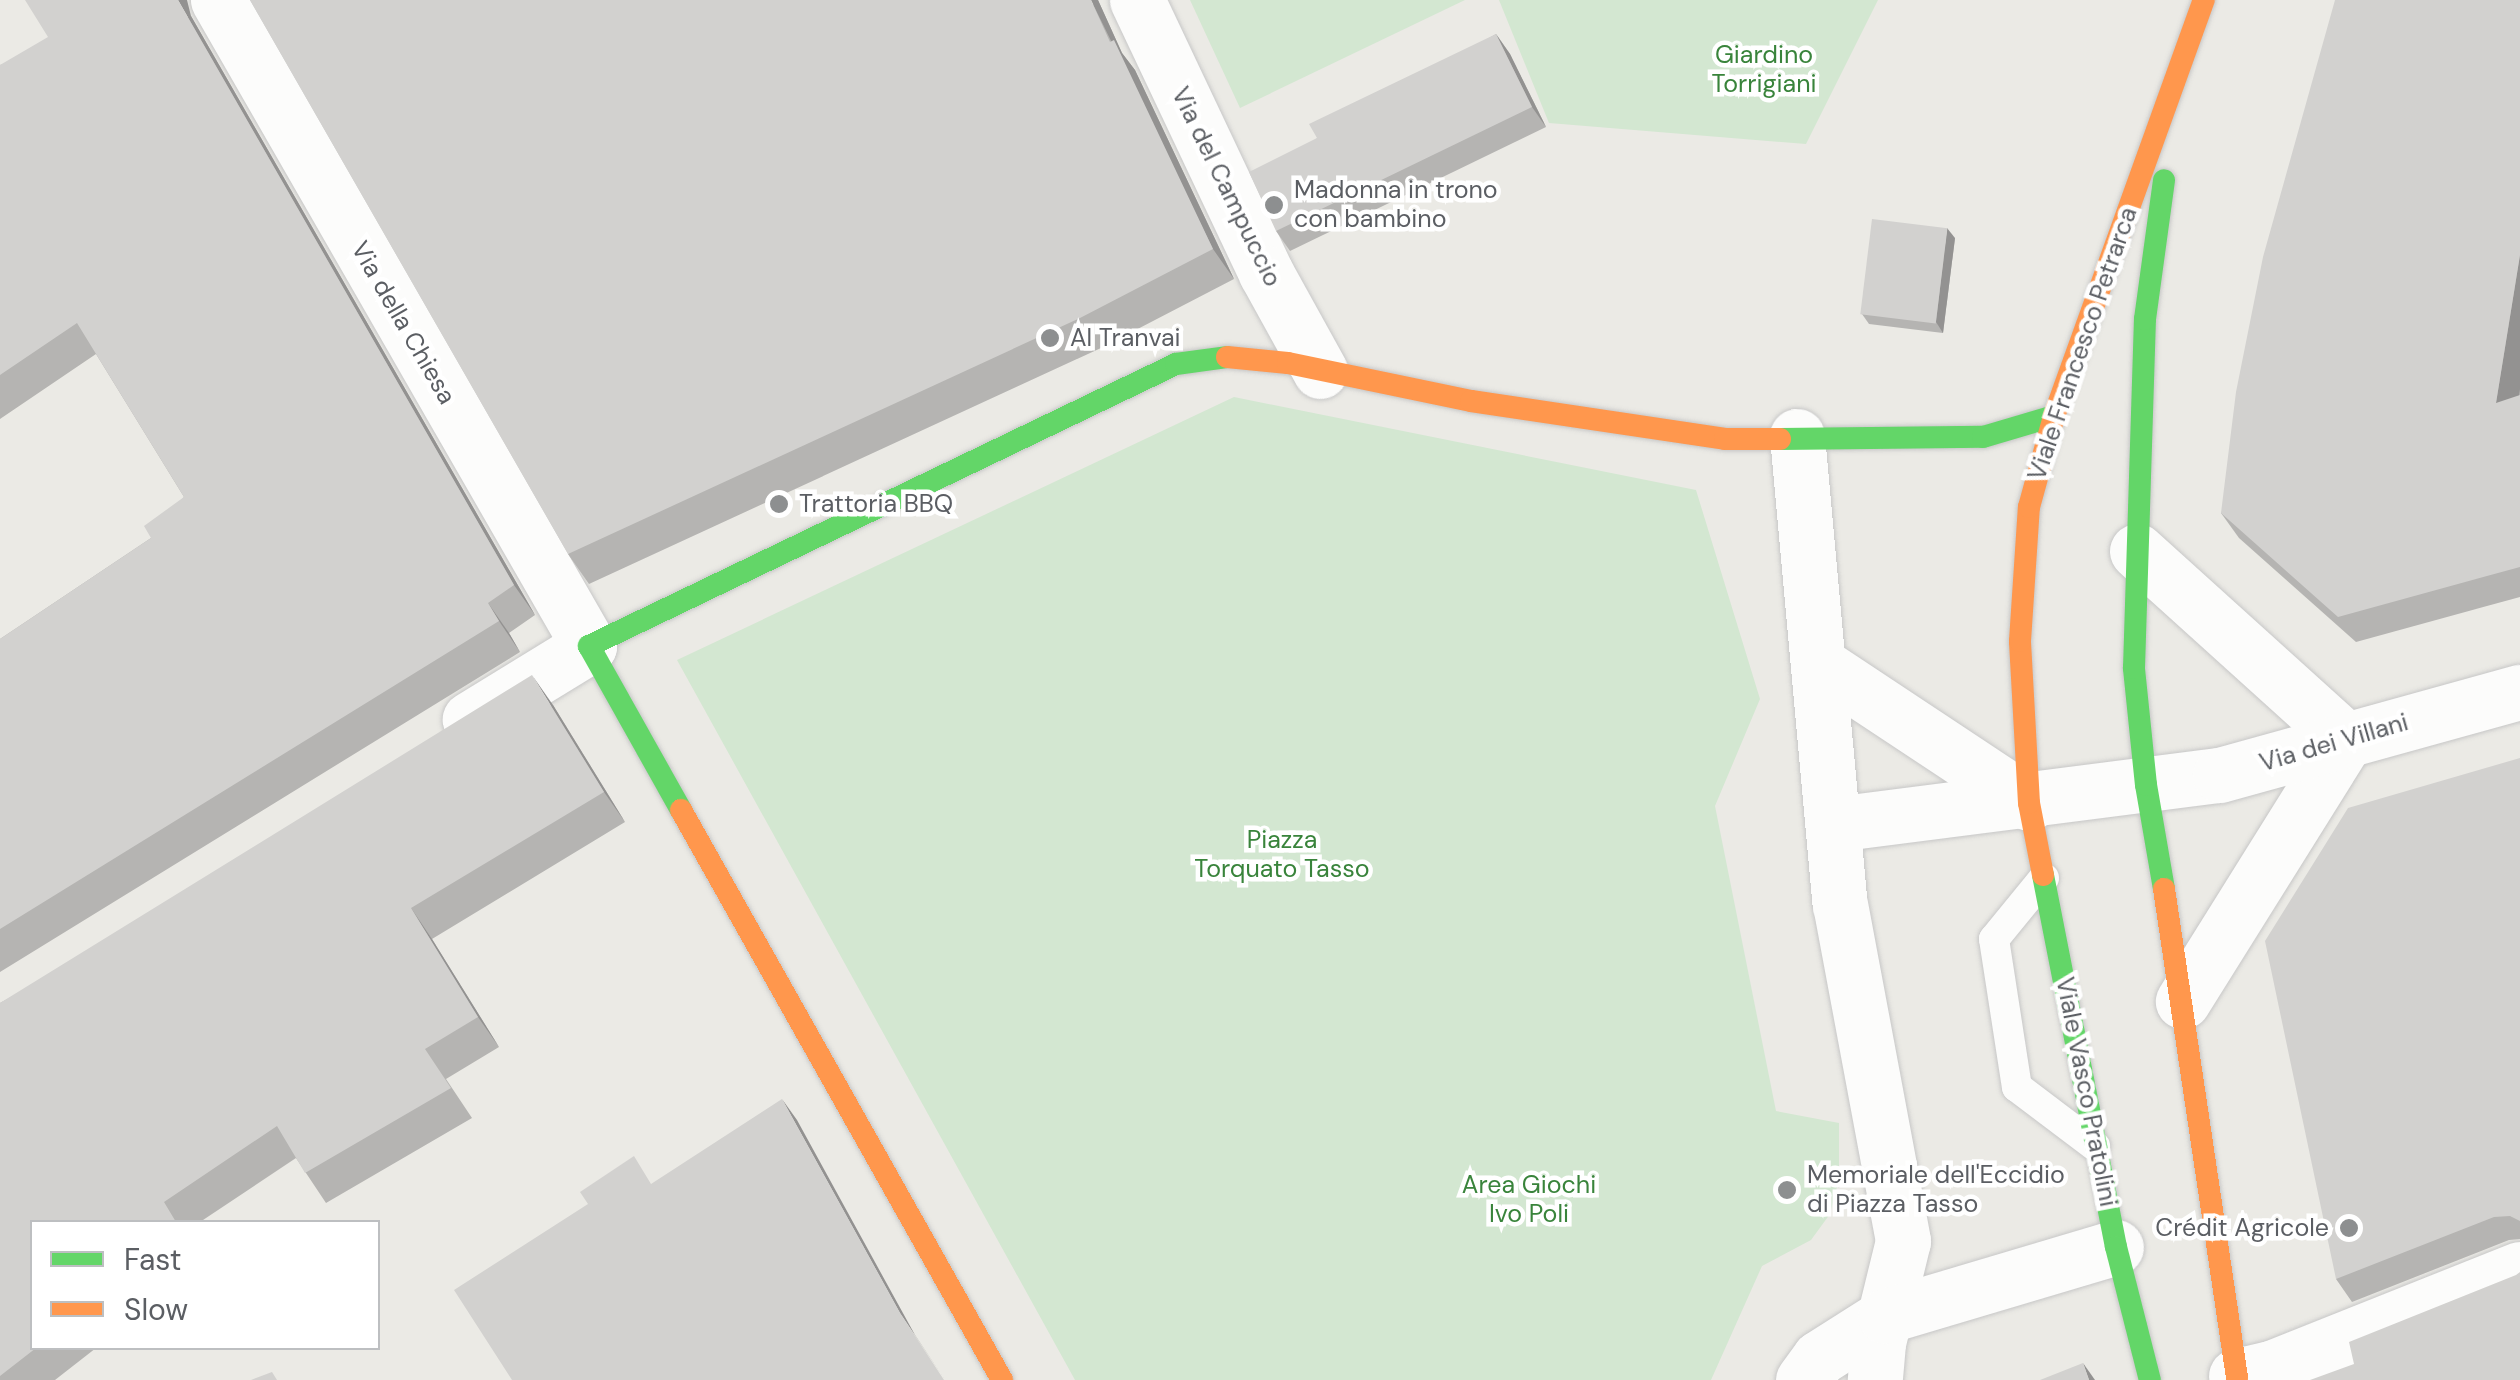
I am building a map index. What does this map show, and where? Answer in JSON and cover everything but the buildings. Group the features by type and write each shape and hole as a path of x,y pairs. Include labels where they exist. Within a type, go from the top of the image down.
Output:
{"main road":[{"name":"Viale Francesco Petrarca","path":"2029,803 2020,641 2029,507 2054,416 2204,0"},
{"name":"Viale Francesco Petrarca","path":"2146,786 2134,668 2145,319 2179,72"},
{"path":"1002,1380 589,646 1176,364 1232,355 1472,401 1725,439 1982,437 2054,416"},
{"path":"2146,786 2183,1001 2236,1378"},
{"name":"Viale Vasco Pratolini","path":"2029,803 2116,1247 2150,1380"}],"street":[{"name":"Via della Chiesa","path":"218,0 589,646"},
{"name":"Via del Campuccio","path":"1138,0 1266,273 1320,371"},
{"path":"1797,436 1840,904 1904,1242 1874,1380"},
{"path":"2137,551 2346,740 2183,1001"},
{"path":"420,750 589,646"},
{"path":"1819,664 2029,803"},
{"name":"Via dei Villani","path":"2146,786 2220,775 2520,692"},
{"path":"1835,824 2146,786"},
{"path":"1803,1380 1819,1358 1885,1316 2116,1247"},
{"path":"2236,1378 2271,1368 2520,1269"}],"lane":[{"path":"2044,878 1994,939 2017,1087 2096,1147"}],"green space":[{"path":"1190,0 1465,0 1240,108"},
{"name":"Giardino Torrigiani","path":"1499,0 1878,0 1806,144 1549,123"},
{"name":"Piazza Torquato Tasso","path":"1234,397 1696,490 1760,699 1715,806 1776,1111 1839,1123 1839,1179 1830,1214 1811,1240 1762,1266 1711,1380 1075,1380 677,660"}],"traffic: fast":[{"path":"2164,180 2145,319 2134,668 2146,785 2164,889"},
{"path":"681,810 589,646 1176,364 1227,357"},
{"path":"1780,439 1983,437 2054,416"},
{"path":"2043,875 2116,1247 2150,1380"}],"traffic: slow":[{"path":"2043,875 2029,803 2020,641 2029,507 2054,416 2204,0"},
{"path":"1227,357 1288,363 1471,401 1725,439 1780,439"},
{"path":"681,810 1002,1380"},
{"path":"2164,889 2237,1380"}],"place":[{"name":"Madonna in trono con bambino","path":"1274,205"},
{"name":"Al Tranvai","path":"1050,338"},
{"name":"Trattoria BBQ","path":"779,504"},
{"name":"Memoriale dell'Eccidio di Piazza Tasso","path":"1787,1190"},
{"name":"Crédit Agricole","path":"2349,1228"}],"park label":[{"name":"Area Giochi Ivo Poli","path":"1529,1200"}]}
